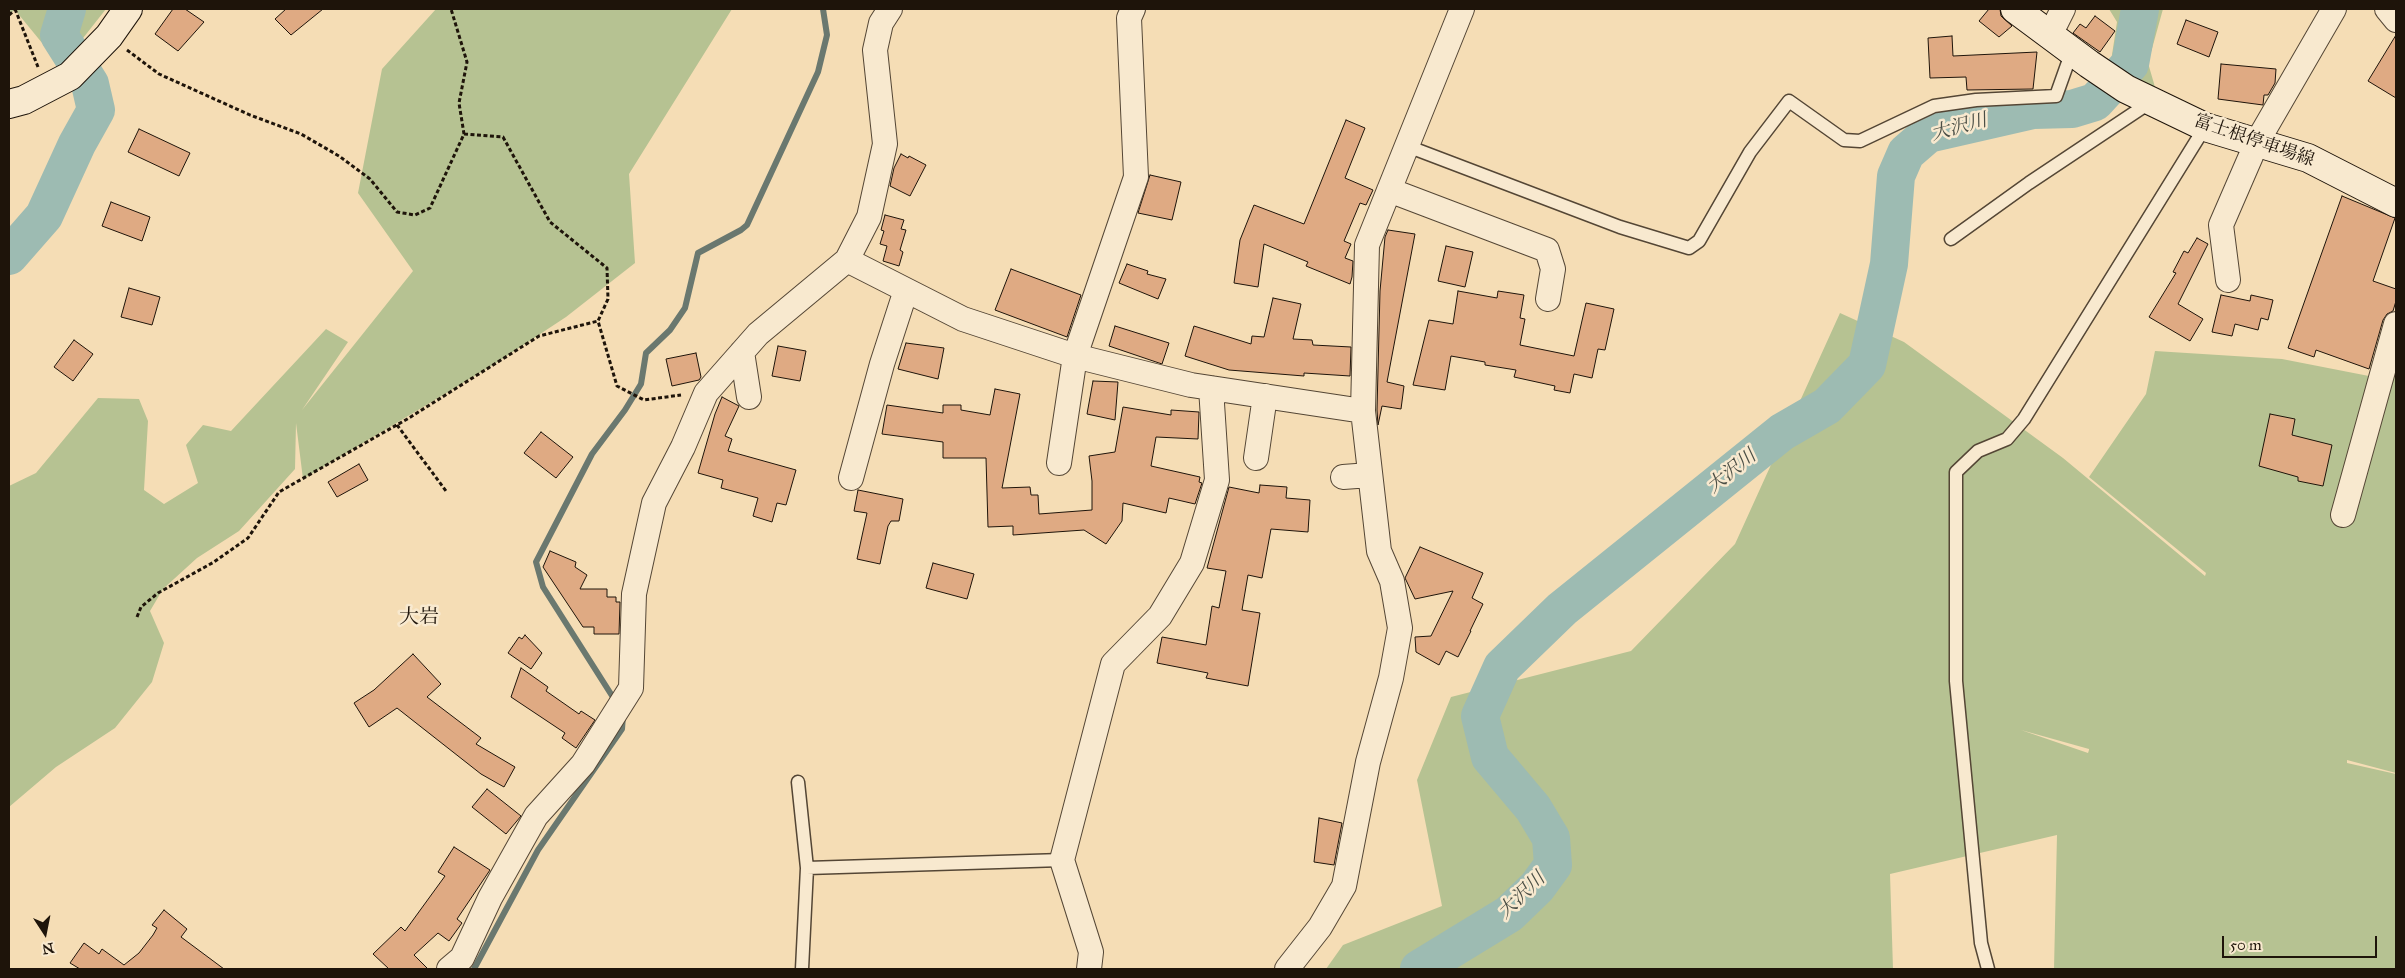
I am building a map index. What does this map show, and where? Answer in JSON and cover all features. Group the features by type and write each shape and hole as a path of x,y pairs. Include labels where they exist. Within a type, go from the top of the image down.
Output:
{"main road":[{"path":"9,104 24,100 58,82 101,45 128,9"},
{"name":"富士根停車場線","path":"2015,9 2080,58 2126,89 2205,127 2308,158 2396,203"}],"street":[{"path":"461,965 490,898 536,816 583,764 632,688 634,594 654,503 683,447 706,393 758,334 847,260 869,217 885,144 875,50 881,23 890,9"},
{"path":"1059,463 1075,356 1136,177 1130,18 1134,9"},
{"path":"1287,969 1320,927 1344,886 1368,762 1391,678 1400,628 1392,581 1380,551 1363,411 1367,246 1462,9"},
{"path":"2050,35 2063,9"},
{"path":"2228,280 2220,225 2257,142 2334,9"},
{"path":"2387,9 2396,20"},
{"path":"1389,190 1547,250 1553,269 1548,299"},
{"path":"847,260 964,319 1075,356 1191,385 1363,411"},
{"path":"851,478 882,364 906,290"},
{"path":"2343,514 2396,324"},
{"path":"742,352 749,397"},
{"path":"1089,969 1091,952 1062,860 1112,664 1160,616 1192,562 1217,480 1210,388"},
{"path":"1256,458 1265,396"},
{"path":"1343,477 1370,475"}],"lane":[{"path":"1407,146 1620,227 1689,248 1699,241 1750,152 1789,101 1844,140 1860,141 1934,106 1976,100 2056,96 2080,58"},
{"path":"1951,239 2029,182 2152,101"},
{"path":"1988,969 1981,943 1956,681 1956,472 1978,451 2007,439 2024,419 2205,127"},
{"path":"798,782 808,868 802,969"},
{"path":"808,868 1062,860"}],"path":[{"path":"9,15 15,9 58,82"},
{"path":"101,45 159,74 250,115 301,134 340,156 370,179 397,212 415,215 430,208 464,134 459,103 466,62 451,9"},
{"path":"464,134 503,137 550,222 607,268 608,299 598,321 617,386 644,400 706,393"},
{"path":"137,617 141,607 158,593 214,562 248,538 279,492 397,425 539,336 598,321"},
{"path":"397,425 446,491"}],"green space":[{"path":"9,9 106,9 61,66 15,10 9,14"},
{"path":"436,9 732,9 629,174 635,263 566,317 493,365 303,479 296,423 295,469 239,531 197,558 163,589 150,611 164,643 152,682 115,728 56,767 9,807 9,486 36,473 98,398 139,399 148,421 144,490 164,504 198,483 186,445 203,425 231,431 326,329 348,342 302,410 413,271 358,193 382,69"},
{"path":"2109,9 2163,9 2148,63 2155,87 2146,94 2108,81 2117,22"},
{"path":"1840,313 1904,342 2063,458 2205,576 2206,573 2089,477 2146,394 2155,351 2282,359 2374,377 2396,375 2396,773 2347,760 2347,763 2396,774 2396,969 2054,969 2057,835 1890,874 1893,969 1326,969 1343,945 1442,906 1417,780 1451,697 1631,651 1735,544","holes":["2021,730 2089,749 2088,753"]}],"building":[{"path":"173,9 185,9 204,22 178,51 155,34"},
{"path":"286,9 323,9 291,35 275,19"},
{"path":"1989,9 2000,9 2001,16 2012,26 1999,37 1979,21"},
{"path":"2095,16 2115,31 2100,52 2073,33 2080,24 2086,28"},
{"path":"2186,20 2218,32 2209,57 2177,44"},
{"path":"2396,35 2396,98 2368,81"},
{"path":"1952,36 1953,56 2037,52 2033,89 1967,90 1966,77 1930,78 1928,38"},
{"path":"2221,64 2276,69 2275,83 2268,95 2264,95 2263,105 2218,99"},
{"path":"1346,120 1365,128 1345,178 1373,190 1366,205 1360,203 1344,241 1351,244 1345,258 1353,261 1350,284 1306,266 1308,262 1264,244 1258,287 1234,283 1240,240 1254,205 1304,224"},
{"path":"139,129 190,153 179,176 128,152"},
{"path":"901,154 926,165 910,196 890,186 894,168"},
{"path":"1150,175 1181,182 1172,220 1138,213"},
{"path":"2342,196 2395,218 2373,281 2396,289 2396,301 2393,311 2387,314 2383,320 2369,369 2316,350 2314,357 2288,348"},
{"path":"111,202 150,217 142,241 102,226"},
{"path":"885,215 904,220 901,229 906,230 900,250 903,252 899,266 883,261 887,246 880,244 884,231 881,230"},
{"path":"1388,230 1415,234 1387,382 1404,386 1401,409 1382,406 1378,425 1380,291 1385,237"},
{"path":"2197,238 2208,244 2178,304 2203,319 2190,341 2149,317 2176,273 2173,272 2184,251 2188,253"},
{"path":"1446,246 1473,252 1465,287 1438,281"},
{"path":"1127,264 1148,271 1147,274 1166,279 1158,299 1119,283"},
{"path":"1011,269 1081,295 1067,337 995,310"},
{"path":"129,288 160,297 152,325 121,317"},
{"path":"1458,291 1497,298 1498,291 1524,295 1520,318 1525,319 1520,345 1574,356 1586,303 1614,309 1605,350 1598,349 1592,378 1574,374 1570,393 1554,390 1555,386 1514,377 1516,370 1485,365 1485,362 1451,356 1445,390 1413,385 1429,320 1453,324"},
{"path":"2221,295 2250,301 2251,295 2273,300 2268,320 2261,318 2258,330 2235,324 2232,336 2212,332"},
{"path":"1273,298 1301,304 1293,339 1312,340 1313,345 1351,347 1350,376 1304,373 1304,376 1229,370 1185,356 1194,326 1251,344 1252,336 1264,337"},
{"path":"1115,326 1169,343 1162,364 1109,346"},
{"path":"74,340 93,354 73,381 54,367"},
{"path":"906,343 944,348 938,379 898,369"},
{"path":"778,346 806,351 800,381 772,376"},
{"path":"696,353 701,377 699,380 672,386 666,359"},
{"path":"1093,381 1118,382 1115,420 1087,414"},
{"path":"995,389 1020,394 1002,488 1030,487 1031,495 1038,495 1039,514 1092,510 1092,481 1089,456 1115,452 1123,407 1171,415 1171,410 1199,412 1198,439 1156,437 1151,466 1200,477 1199,482 1202,483 1195,504 1169,498 1166,513 1123,503 1122,521 1106,544 1084,530 1013,535 1013,526 988,527 986,458 943,458 943,442 882,434 887,405 943,413 943,405 961,405 961,410 990,415"},
{"path":"722,397 739,406 725,436 732,439 728,451 796,470 786,505 777,503 772,522 753,516 758,498 721,488 723,480 698,473 715,414"},
{"path":"2270,414 2295,419 2292,435 2332,445 2323,486 2298,481 2298,477 2259,466"},
{"path":"541,432 573,457 556,478 524,453"},
{"path":"359,464 368,480 337,497 328,482"},
{"path":"1260,485 1287,487 1286,498 1310,500 1308,532 1271,529 1262,578 1248,575 1242,610 1260,613 1248,686 1206,678 1208,673 1157,663 1162,637 1206,645 1212,606 1219,608 1226,571 1207,568 1229,487 1259,493"},
{"path":"858,490 903,499 899,521 891,521 888,526 880,564 857,559 867,513 854,511"},
{"path":"1420,547 1483,573 1472,598 1483,604 1471,631 1458,657 1446,651 1439,665 1416,652 1415,637 1431,636 1453,591 1415,599 1405,578"},
{"path":"550,551 576,562 575,567 587,575 580,589 607,589 607,597 616,597 616,602 620,602 619,634 594,634 594,627 583,627 543,567"},
{"path":"933,563 974,574 967,599 926,588"},
{"path":"525,635 542,653 531,669 508,653 519,637 522,639"},
{"path":"413,654 441,684 427,697 481,738 476,744 515,767 504,787 481,774 397,708 369,727 354,703 374,690"},
{"path":"521,668 548,687 546,691 579,714 581,711 595,720 576,748 562,738 565,733 511,697"},
{"path":"487,789 521,816 506,834 472,807"},
{"path":"1319,818 1342,823 1334,865 1314,862"},
{"path":"454,847 490,870 457,919 462,923 449,941 438,933 414,955 428,969 389,969 373,954 401,927 405,931 445,876 438,872"},
{"path":"164,910 187,929 181,937 224,969 80,969 70,963 84,943 99,954 102,949 124,965 139,953 153,935 157,928 152,925"}],"waterway":[{"path":"9,256 44,216 77,144 96,110 90,84 59,35 67,9"},
{"path":"616,702 543,587 536,562 592,454 625,410 641,384 646,353 670,330 685,308 698,253 747,225 818,72 827,35 823,9"},
{"name":"大沢川","path":"1419,969 1509,914 1537,887 1553,865 1551,838 1533,808 1490,757 1480,716 1502,667 1562,609 1782,432 1827,406 1867,365 1889,264 1896,176 1906,153 1928,134 2033,110 2072,109 2095,102 2130,64 2140,9"},
{"path":"474,969 538,850 622,729 623,716"}],"district":[{"name":"大岩","path":"419,618"}]}
